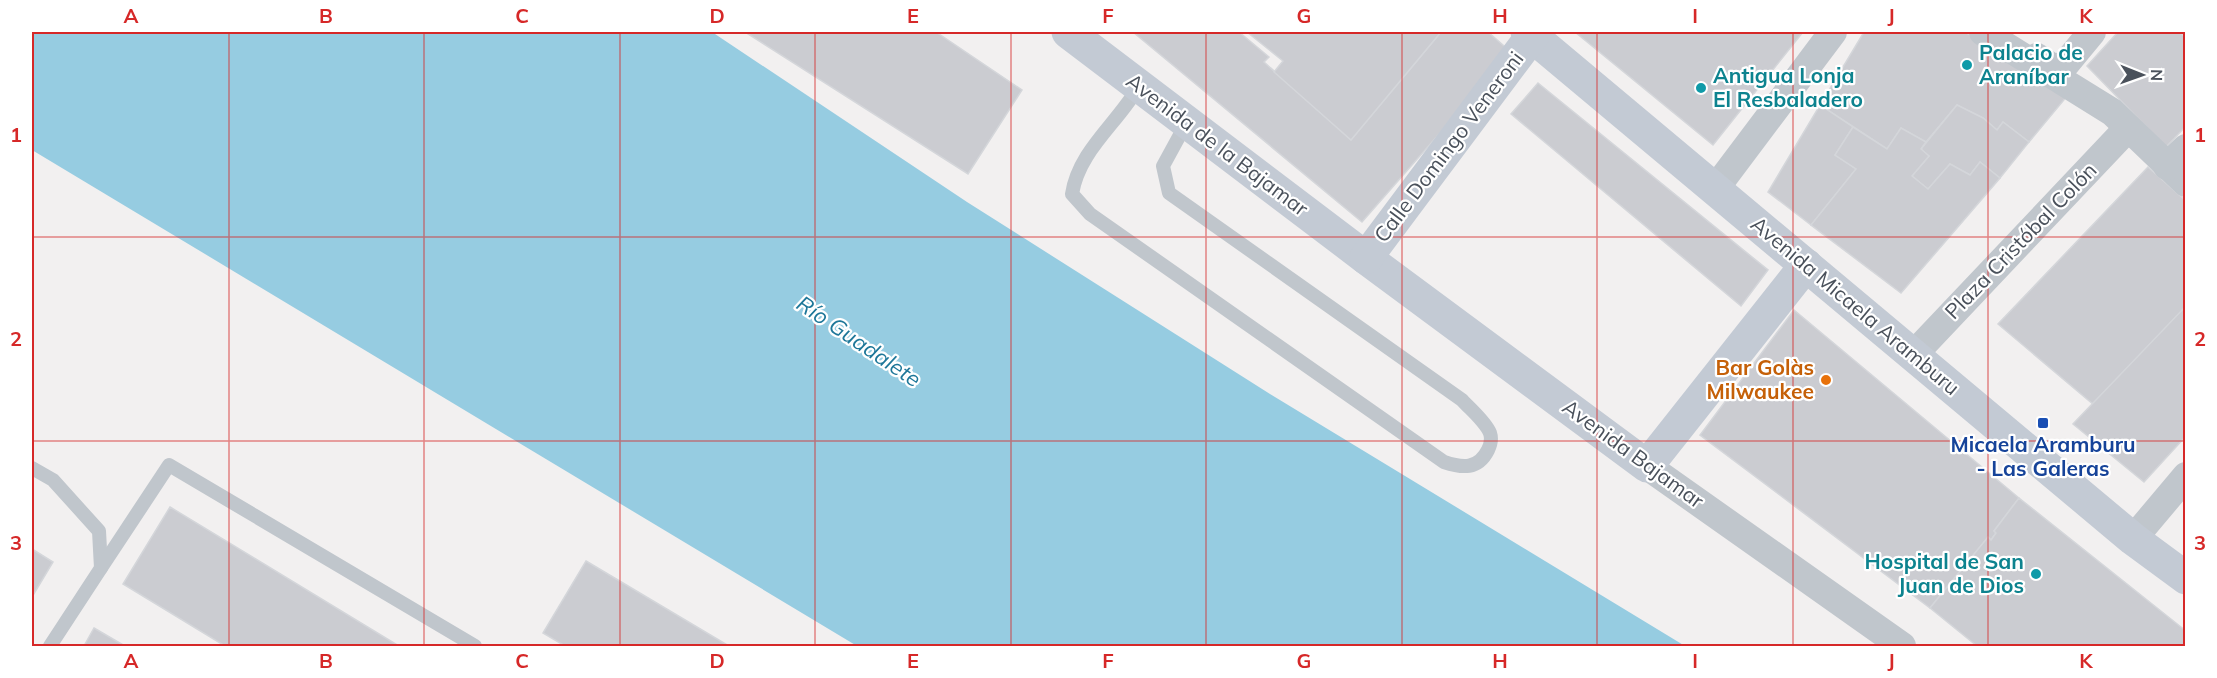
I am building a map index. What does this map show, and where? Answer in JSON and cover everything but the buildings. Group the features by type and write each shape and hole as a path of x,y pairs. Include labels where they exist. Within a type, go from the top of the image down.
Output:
{"street":[{"name":"Avenida de la Bajamar","path":"1068,32 1366,258"},
{"path":"1983,32 2112,112 2128,128 2179,166"},
{"path":"1999,32 2059,72 2092,32"},
{"path":"2063,83 2106,32"},
{"name":"Avenida Micaela Aramburu","path":"1531,33 2133,539 2186,578"},
{"name":"Calle Domingo Veneroni","path":"1366,258 1531,33"},
{"path":"1715,189 1828,33"},
{"name":"Plaza Cristóbal Colón","path":"1914,354 2128,128"},
{"name":"Avenida Bajamar","path":"1366,258 1647,466 1902,646"},
{"path":"1647,466 1806,265"},
{"path":"2133,539 2186,476"}],"lane":[{"path":"1139,86 1075,174 1072,194 1090,214 1444,462 1460,467 1476,465 1484,458 1491,443 1490,431 1462,400 1168,193 1163,166 1187,122"},
{"path":"50,646 169,465 452,640 475,646"},
{"path":"32,468 53,480 99,531 101,568"}],"water":[{"name":"Río Guadalete","path":"32,32 712,32 967,202 1270,394 1685,646 857,646 32,150"}],"place":[{"name":"Palacio de Araníbar","path":"1967,65"},
{"name":"Antigua Lonja El Resbaladero","path":"1701,88"},
{"name":"Bar Golàs Milwaukee","path":"1826,380"},
{"name":"Micaela Aramburu - Las Galeras","path":"2043,423"},
{"name":"Hospital de San Juan de Dios","path":"2036,574"}]}
